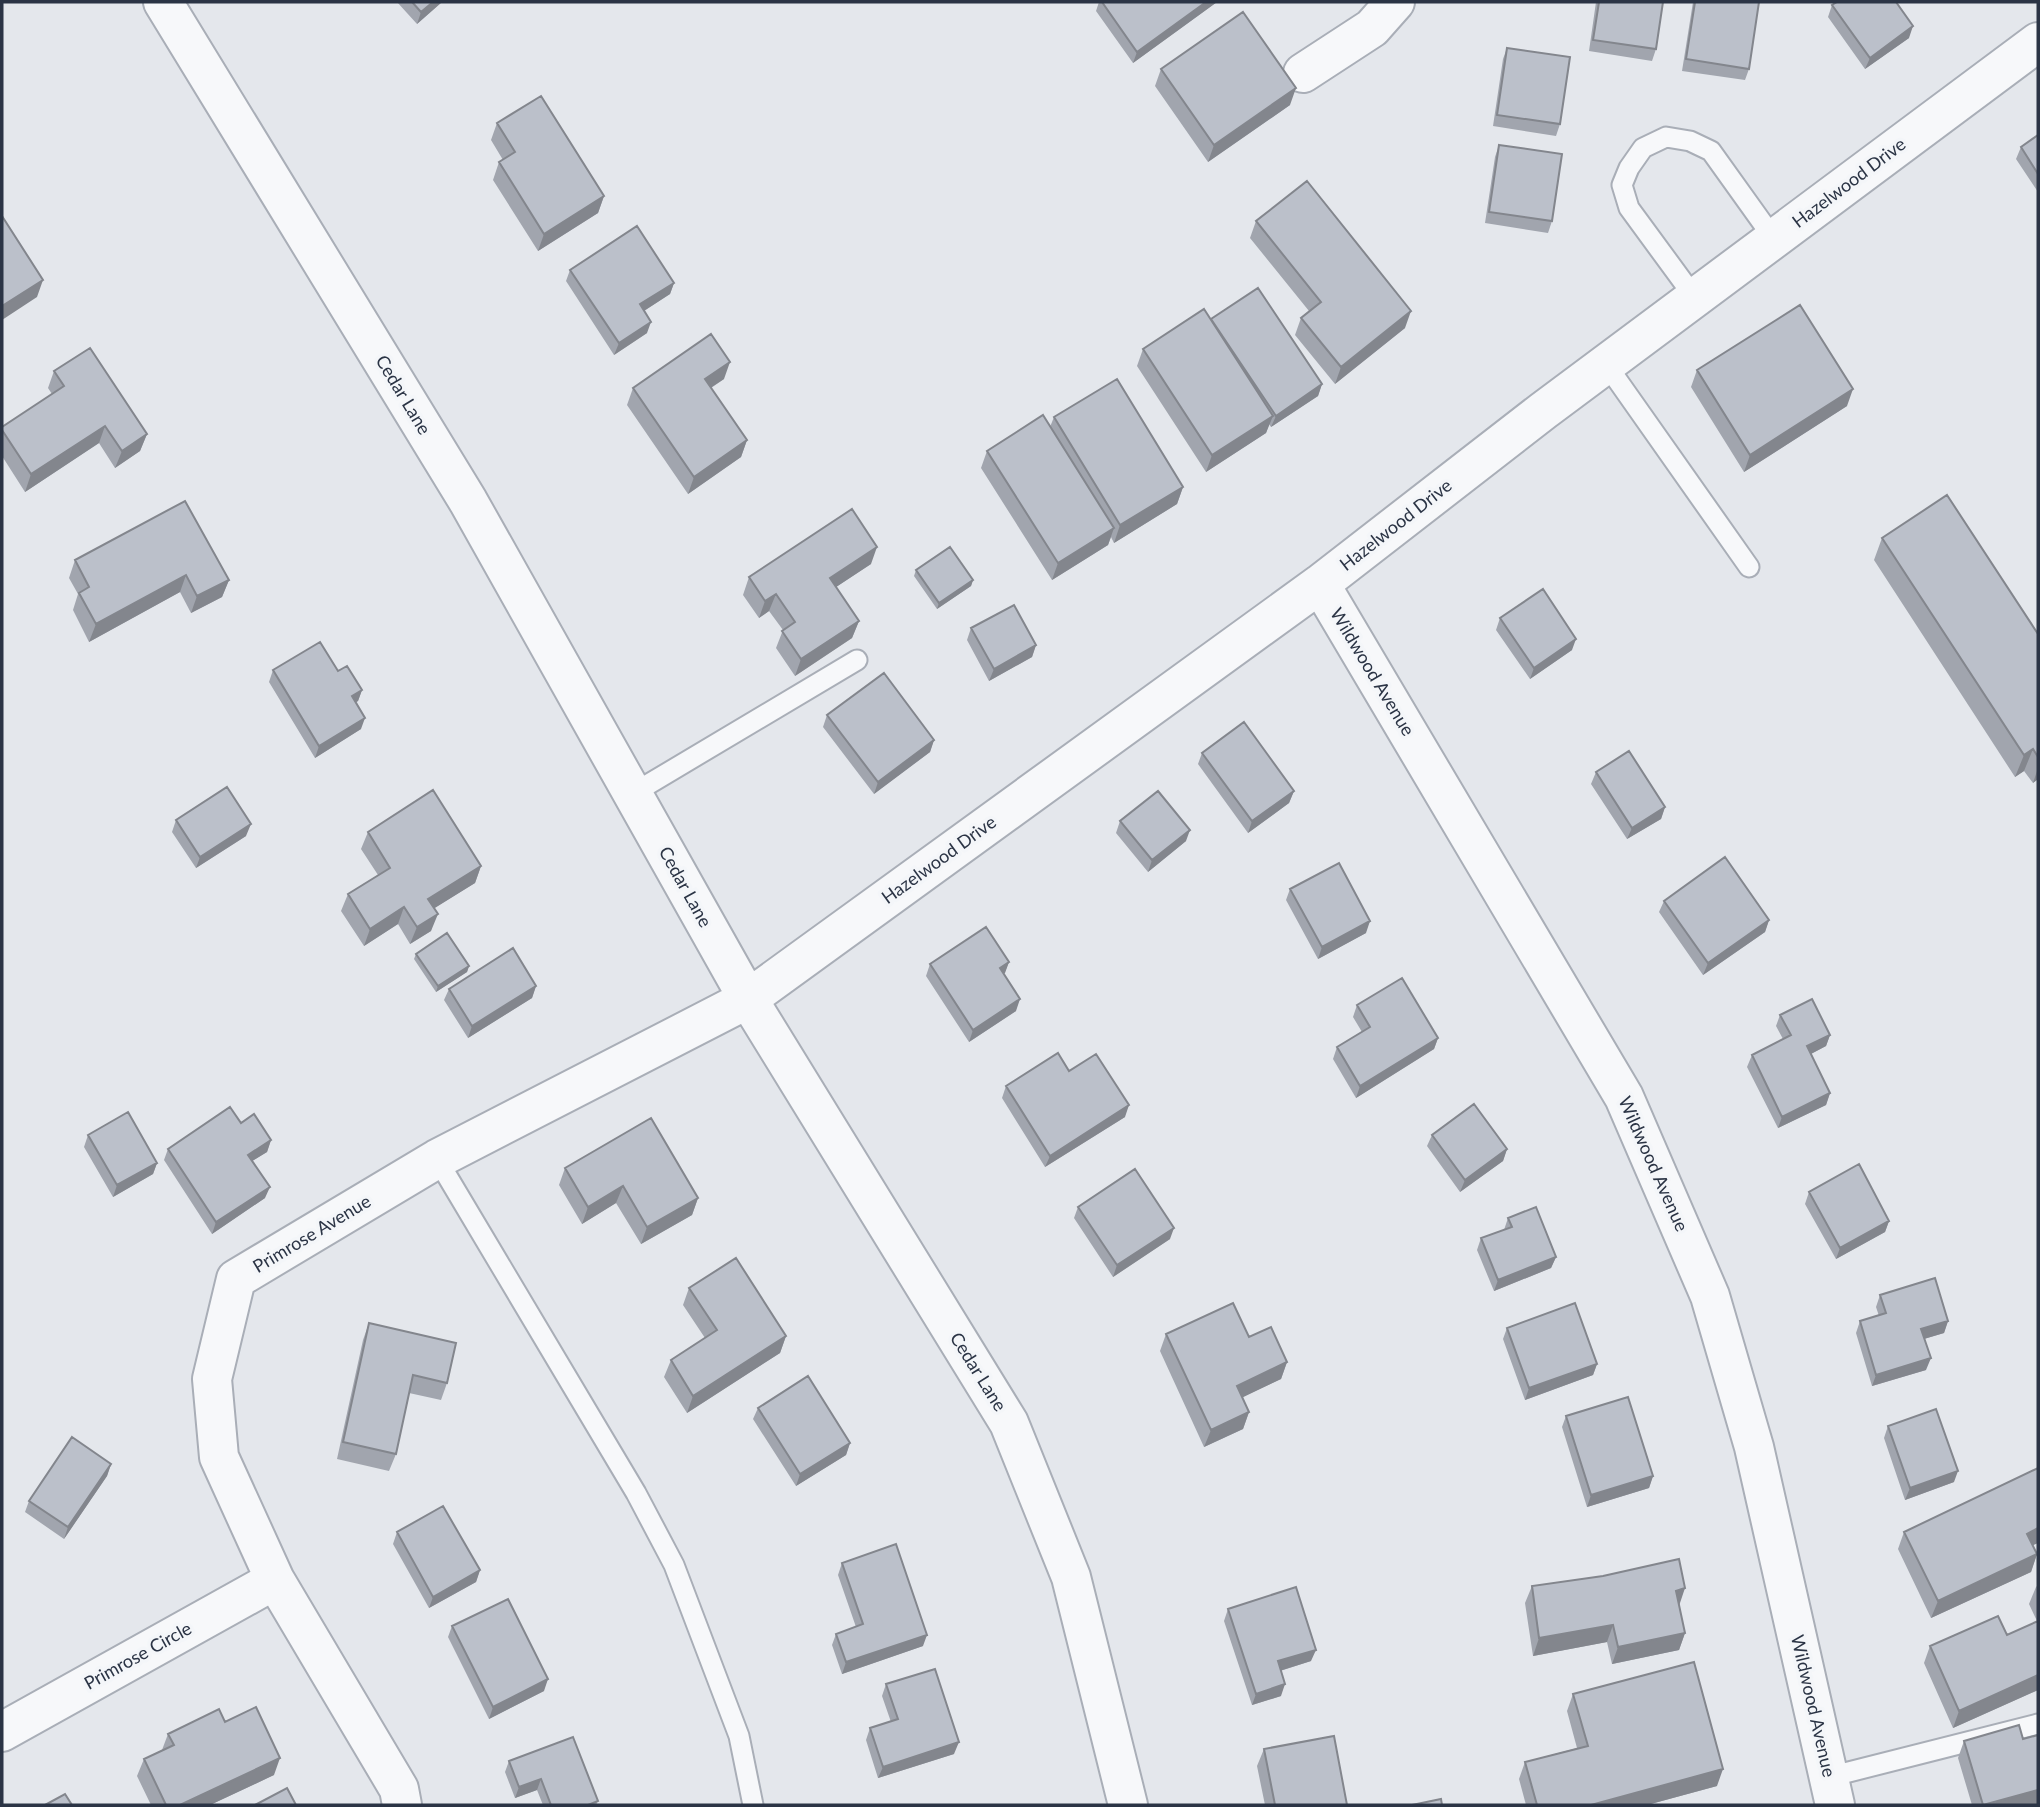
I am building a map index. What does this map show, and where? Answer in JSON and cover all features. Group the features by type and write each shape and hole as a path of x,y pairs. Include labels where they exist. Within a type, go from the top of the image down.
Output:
{"street":[{"name":"Cedar Lane","path":"163,2 468,501 748,999 1009,1423 1071,1577 1128,1805"},
{"path":"1303,73 1372,28 1395,2"},
{"name":"Hazelwood Drive","path":"748,999 1320,584 1606,364 2038,42"},
{"name":"Wildwood Avenue","path":"1320,584 1624,1097 1705,1283 1754,1447 1832,1791"},
{"name":"Primrose Avenue","path":"402,1805 399,1789 275,1580 219,1457 212,1379 236,1279 437,1159 748,999"},
{"name":"Primrose Circle","path":"2,1732 275,1580"}],"lane":[{"path":"1695,298 1629,208 1622,185 1629,168 1643,148 1666,136 1690,141 1711,151 1774,239"},
{"path":"1606,364 1749,567"},
{"path":"632,794 857,660"},
{"path":"437,1159 629,1481 674,1565 739,1736 753,1805"},
{"path":"1832,1791 2038,1724"}],"building":[{"path":"412,2 433,2 421,12"},
{"path":"1102,2 1206,2 1137,52"},
{"path":"1599,2 1663,2 1656,49 1593,40"},
{"path":"1695,2 1759,2 1749,69 1686,59"},
{"path":"1837,2 1896,2 1913,26 1870,58 1832,5"},
{"path":"1243,12 1296,88 1214,145 1161,69"},
{"path":"1507,48 1570,57 1560,124 1497,115"},
{"path":"541,96 604,196 544,234 499,162 515,152 497,123"},
{"path":"2038,135 2038,174 2021,147"},
{"path":"1499,145 1562,154 1552,221 1489,212"},
{"path":"1307,181 1411,311 1341,367 1301,318 1321,302 1256,221"},
{"path":"2,216 43,280 2,306"},
{"path":"637,226 674,283 640,304 651,322 619,343 570,270"},
{"path":"1258,288 1322,384 1276,416 1211,319"},
{"path":"1800,305 1853,389 1750,455 1697,370"},
{"path":"1204,309 1273,416 1212,455 1143,349"},
{"path":"711,334 730,362 705,379 747,440 694,477 633,388"},
{"path":"90,348 147,434 122,451 105,426 31,474 2,427 64,386 54,371"},
{"path":"1117,379 1183,487 1120,525 1054,417"},
{"path":"1043,415 1114,528 1058,563 987,451"},
{"path":"1947,495 2038,634 2038,757 2033,749 2024,755 1882,538"},
{"path":"185,501 229,580 197,596 186,575 96,624 79,593 89,587 75,560"},
{"path":"852,509 877,547 830,578 859,621 801,659 782,631 795,622 776,594 765,601 749,577"},
{"path":"950,547 973,580 939,603 916,570"},
{"path":"1543,589 1576,639 1534,668 1500,618"},
{"path":"1014,605 1036,645 994,669 971,628"},
{"path":"320,642 338,671 347,666 362,690 352,696 365,718 319,746 273,670"},
{"path":"884,673 934,740 878,782 827,715"},
{"path":"1244,722 1294,791 1252,821 1202,753"},
{"path":"1629,751 1665,807 1632,828 1596,772"},
{"path":"227,787 251,824 200,857 176,820"},
{"path":"433,790 481,866 428,899 438,914 417,927 404,907 370,929 348,894 390,868 368,832"},
{"path":"1158,791 1190,830 1152,860 1120,821"},
{"path":"1725,857 1769,920 1708,963 1664,901"},
{"path":"1339,863 1370,921 1322,947 1290,889"},
{"path":"986,927 1009,962 1000,968 1020,999 973,1030 930,964"},
{"path":"447,933 469,966 438,986 416,954"},
{"path":"513,948 536,986 472,1026 449,989"},
{"path":"1402,978 1438,1038 1360,1086 1337,1047 1370,1027 1357,1005"},
{"path":"1812,999 1830,1035 1807,1046 1830,1093 1782,1117 1752,1055 1791,1035 1780,1015"},
{"path":"1058,1053 1069,1071 1096,1054 1129,1105 1050,1156 1006,1086"},
{"path":"1474,1104 1507,1149 1465,1180 1432,1135"},
{"path":"230,1107 241,1123 254,1114 271,1140 248,1155 270,1187 216,1222 168,1149"},
{"path":"128,1112 157,1163 117,1185 88,1135"},
{"path":"651,1118 698,1198 647,1227 623,1186 588,1207 565,1168"},
{"path":"1859,1164 1889,1221 1840,1248 1809,1192"},
{"path":"1135,1169 1174,1228 1117,1265 1078,1207"},
{"path":"1536,1207 1556,1257 1498,1280 1481,1238 1512,1227 1508,1218"},
{"path":"736,1258 786,1336 693,1396 671,1360 717,1330 689,1288"},
{"path":"1935,1278 1948,1321 1921,1329 1931,1358 1876,1375 1860,1321 1886,1313 1880,1295"},
{"path":"1233,1303 1249,1337 1271,1327 1287,1362 1237,1386 1249,1412 1211,1430 1166,1334"},
{"path":"1575,1303 1597,1364 1529,1388 1507,1328"},
{"path":"369,1323 456,1343 447,1383 413,1375 396,1454 343,1442"},
{"path":"808,1376 850,1443 800,1474 758,1408"},
{"path":"1628,1397 1653,1476 1591,1495 1566,1416"},
{"path":"1936,1409 1958,1471 1910,1488 1888,1426"},
{"path":"72,1437 111,1464 68,1527 29,1501"},
{"path":"2038,1468 2038,1528 2027,1534 2037,1554 1938,1601 1904,1532"},
{"path":"443,1506 480,1570 433,1597 397,1532"},
{"path":"896,1544 927,1635 846,1662 836,1634 863,1624 842,1563"},
{"path":"1679,1559 1685,1588 1676,1591 1685,1633 1618,1647 1613,1625 1539,1638 1532,1586 1603,1576"},
{"path":"1296,1587 1316,1650 1278,1661 1285,1684 1256,1694 1228,1609"},
{"path":"508,1599 548,1679 493,1707 452,1626"},
{"path":"1998,1616 2007,1635 2038,1621 2038,1675 1959,1711 1930,1646"},
{"path":"1694,1662 1723,1769 1591,1805 1537,1805 1525,1762 1588,1746 1573,1694"},
{"path":"935,1669 959,1742 883,1767 870,1728 898,1719 886,1684"},
{"path":"256,1707 280,1758 180,1805 166,1805 144,1759 174,1745 168,1734 219,1709 225,1722"},
{"path":"2019,1725 2023,1739 2038,1735 2038,1790 1983,1805 1964,1741"},
{"path":"1334,1736 1347,1805 1275,1805 1264,1749"},
{"path":"573,1737 598,1801 588,1805 551,1805 541,1779 519,1787 509,1761"},
{"path":"287,1788 296,1805 255,1805"},
{"path":"65,1794 72,1805 45,1805"},
{"path":"1441,1799 1442,1805 1412,1805"}]}
